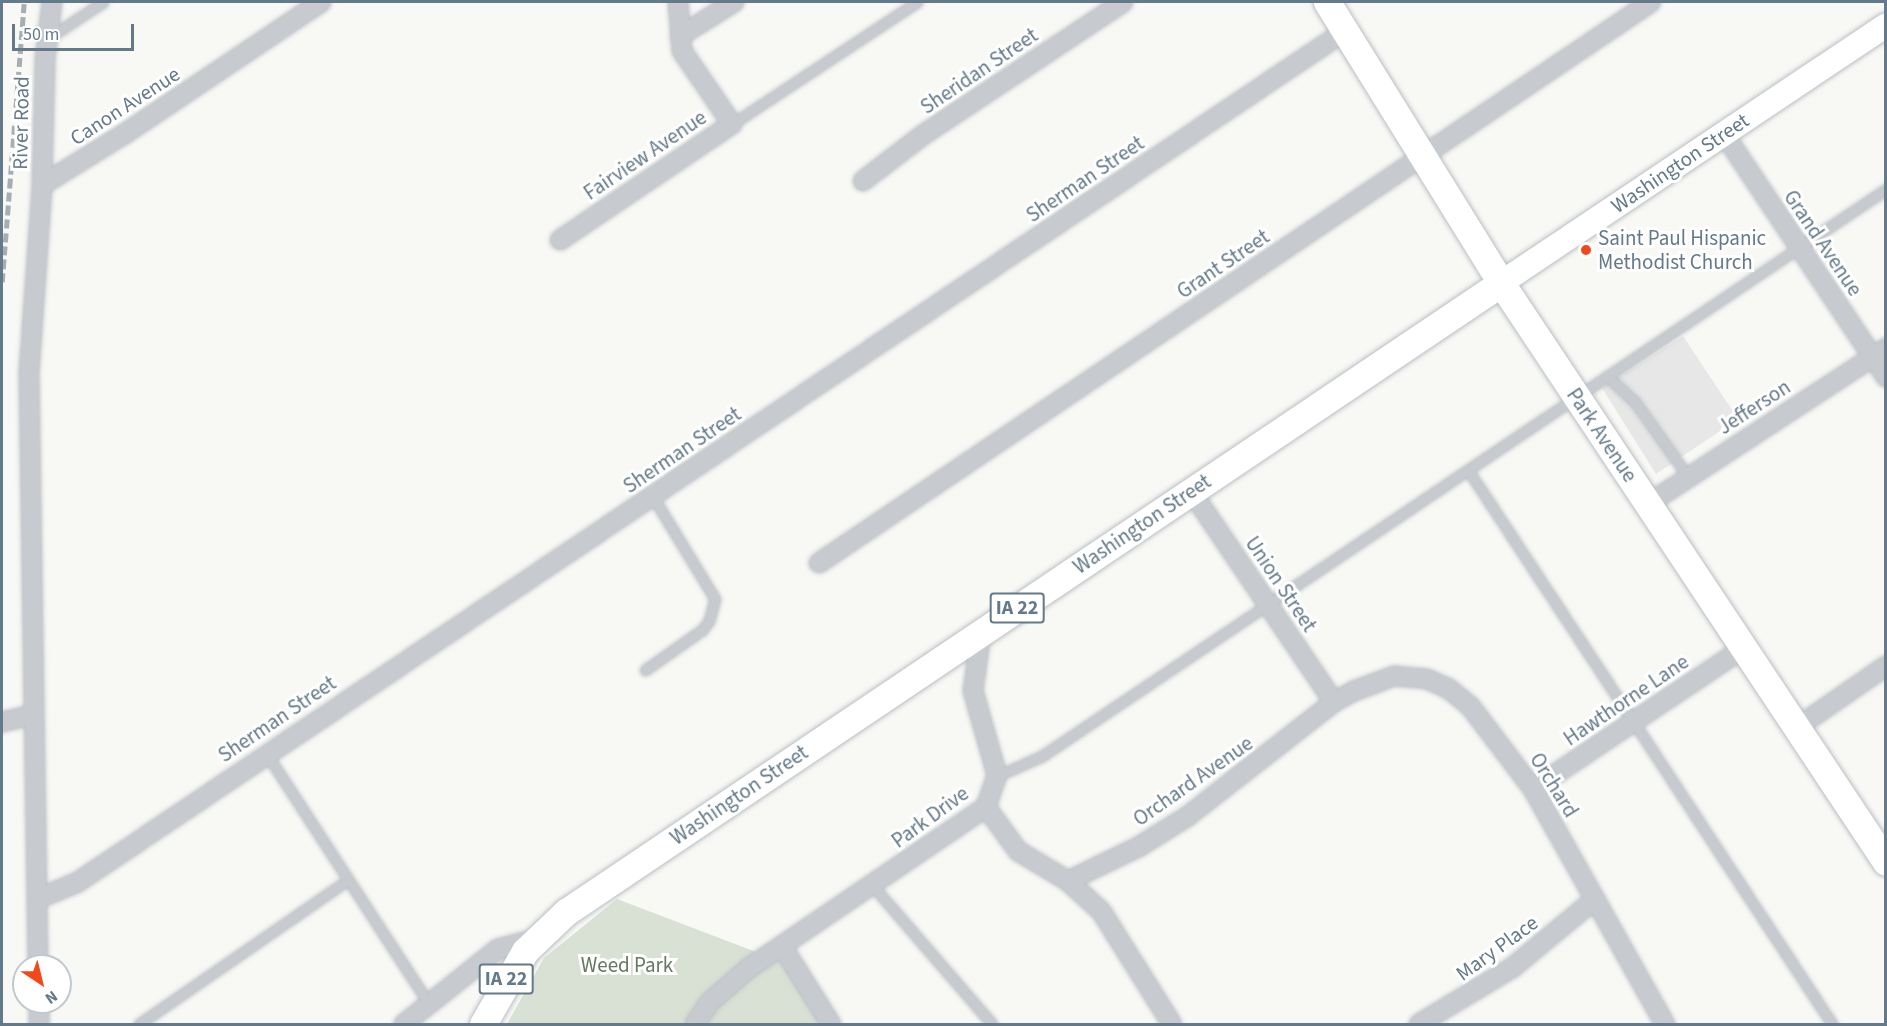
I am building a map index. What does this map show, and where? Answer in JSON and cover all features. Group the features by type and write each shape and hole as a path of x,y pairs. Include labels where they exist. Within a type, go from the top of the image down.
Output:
{"main road":[{"name":"Park Avenue","path":"1327,2 1501,283 1796,728 1874,837 1886,862"},
{"name":"Washington Street","path":"536,939 566,912 1886,25"},
{"name":"IA 22","path":"483,1024 502,986 536,939"}],"street":[{"name":"River Road","path":"38,954 40,898 32,716 29,373 42,185 47,39 52,2"},
{"name":"Canon Avenue","path":"42,185 126,133 321,2"},
{"name":"Fairview Avenue","path":"560,240 732,124 686,58 680,36 678,2"},
{"path":"680,36 734,2"},
{"name":"Sheridan Street","path":"863,181 923,135 1123,2"},
{"name":"Grant Street","path":"819,563 1420,155 1651,2"},
{"name":"Sherman Street","path":"40,898 78,882 266,753 653,497 1345,31"},
{"name":"Grand Avenue","path":"1724,134 1800,248 1879,352 1886,376"},
{"name":"Jefferson","path":"1648,504 1879,352"},
{"name":"Union Street","path":"1191,491 1334,702"},
{"path":"981,633 973,691 997,776"},
{"name":"Hawthorne Lane","path":"1533,789 1744,648"},
{"path":"1796,728 1886,666"},
{"name":"Orchard","path":"1334,702 1394,676 1411,676 1441,684 1470,706 1533,789 1665,1024"},
{"name":"Orchard Avenue","path":"1068,881 1140,846 1188,816 1334,702"},
{"path":"2,722 32,716"},
{"name":"Park Drive","path":"695,1024 727,986 986,807 997,776"},
{"path":"986,807 1018,851 1068,881 1114,928 1172,1024"},
{"name":"Mary Place","path":"1419,1024 1512,968 1595,899"},
{"name":"Washington Street","path":"404,1024 498,949 536,939"},
{"path":"782,946 831,1024"}],"lane":[{"path":"47,39 103,2"},
{"path":"732,124 917,2"},
{"path":"997,776 1042,756 1886,189"},
{"path":"1608,375 1635,402 1689,478"},
{"path":"1468,470 1832,1024"},
{"path":"645,670 702,630 710,621 715,599 653,497"},
{"path":"266,753 346,881 429,1004"},
{"path":"140,1024 346,881"},
{"path":"872,885 992,1024"}],"shaded area":[{"path":"1683,336 1738,419 1656,474 1602,388"}],"green space":[{"name":"Weed Park","path":"617,899 785,963 823,1024 507,1024 544,958"}],"railway":[{"path":"2,282 24,2"}],"place":[{"name":"Saint Paul Hispanic Methodist Church","path":"1586,250"}]}
